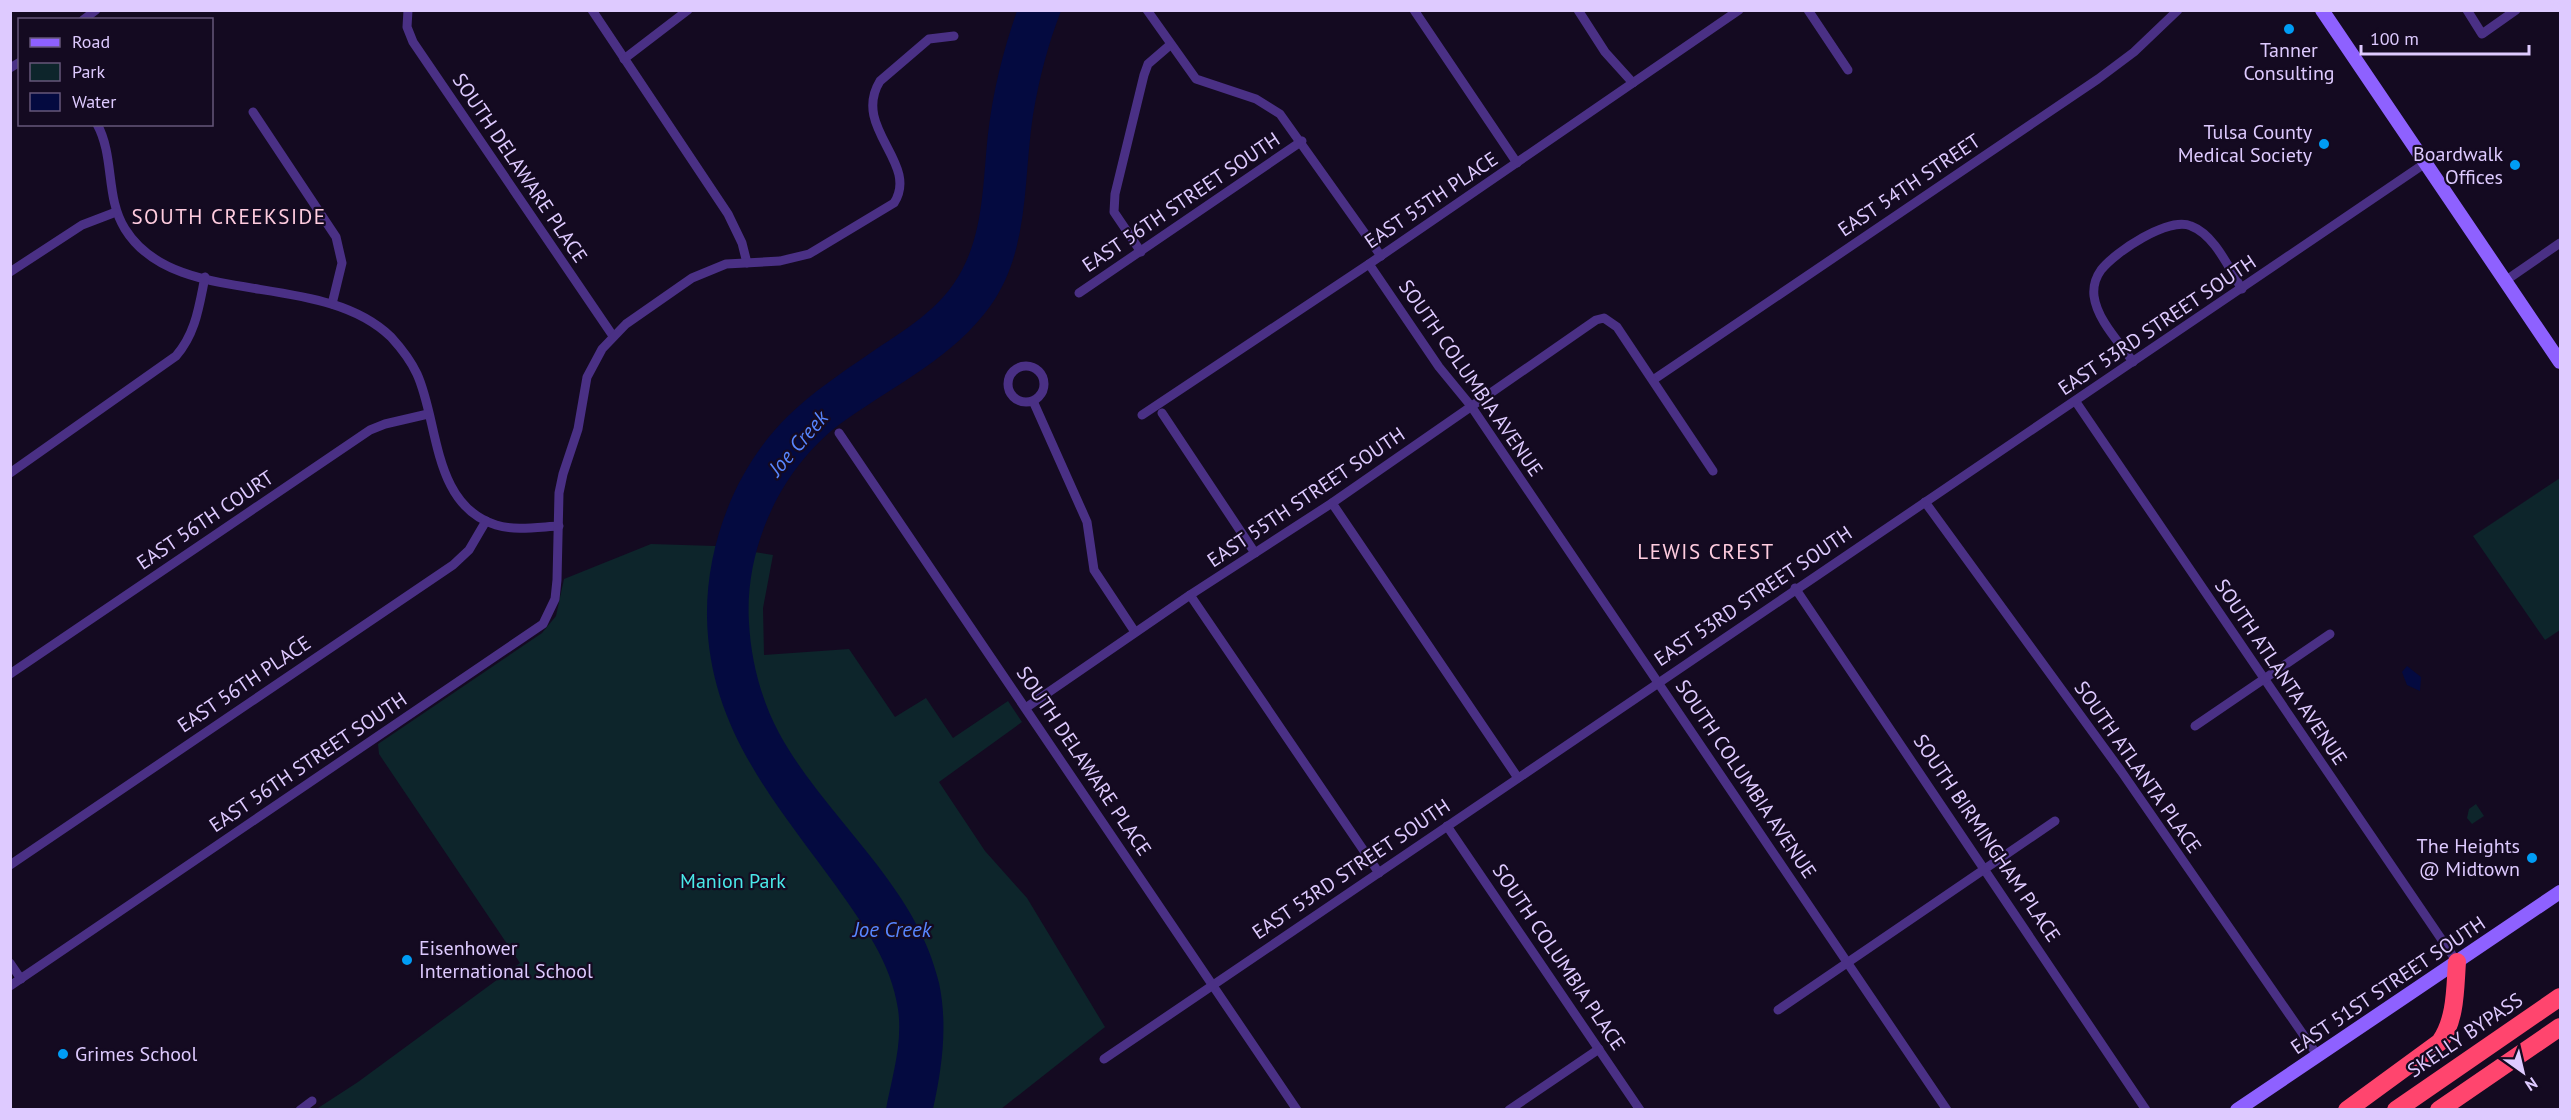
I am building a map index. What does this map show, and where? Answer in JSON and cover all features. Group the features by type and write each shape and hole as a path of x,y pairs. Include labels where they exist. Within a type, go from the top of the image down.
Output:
{"highway":[{"path":"2347,1110 2440,1042 2448,1031 2457,962"},
{"name":"SKELLY BYPASS","path":"2396,1110 2560,998"},
{"path":"2439,1110 2560,1028"}],"main road":[{"path":"2322,10 2560,362"},
{"name":"EAST 51ST STREET SOUTH","path":"2237,1110 2560,892"}],"street":[{"path":"591,10 728,214 742,243 747,263"},
{"path":"624,59 688,10"},
{"path":"1147,10 1196,79 1270,106 1280,114 1302,141 1381,256"},
{"path":"1414,10 1517,163"},
{"path":"1578,10 1605,52 1633,83"},
{"name":"EAST 55TH PLACE","path":"1142,415 1381,256 1738,10"},
{"path":"1808,10 1848,70"},
{"name":"EAST 54TH STREET","path":"1653,380 2098,79 2134,52 2178,10"},
{"path":"2467,10 2482,33 2516,10"},
{"name":"SOUTH DELAWARE PLACE","path":"407,14 413,42 613,336"},
{"path":"98,126 108,151 116,212 124,228 147,255 172,270 332,304 367,318 402,350 418,375 436,450 462,501 486,521 512,527 559,526 563,474 578,429 587,377 593,363 613,336 626,324 692,278 726,264 780,261 814,252 848,229 894,203 901,192 901,179 873,117 872,100 875,89 880,81 929,39 954,36"},
{"path":"1141,252 1114,212 1115,194 1148,64 1170,45"},
{"path":"253,112 329,223 336,237 342,263 332,304"},
{"name":"EAST 56TH STREET SOUTH","path":"1079,293 1302,141"},
{"name":"EAST 53RD STREET SOUTH","path":"1104,1059 2424,164"},
{"path":"10,272 82,225 116,212"},
{"path":"2133,363 2101,315 2094,296 2094,286 2096,278 2106,264 2157,229 2179,223 2189,225 2209,239 2242,289"},
{"path":"2505,281 2560,243"},
{"name":"SOUTH COLUMBIA AVENUE","path":"1369,264 1439,367 1471,406 1947,1110"},
{"path":"10,474 176,356 195,324 205,277"},
{"name":"EAST 55TH STREET SOUTH","path":"1027,707 1190,595 1332,503 1589,323 1604,318 1617,327 1653,380"},
{"path":"1020,367 1036,369 1044,379 1042,392 1033,401 1019,401 1010,391 1010,376 1020,367"},
{"path":"1653,380 1713,471"},
{"path":"1033,401 1087,522 1094,570 1135,632"},
{"name":"SOUTH ATLANTA AVENUE","path":"2076,402 2457,962"},
{"path":"1162,413 1255,553"},
{"name":"EAST 56TH COURT","path":"10,674 364,434 385,424 428,414"},
{"name":"SOUTH DELAWARE PLACE","path":"839,433 1027,707 1297,1110"},
{"name":"SOUTH ATLANTA PLACE","path":"1925,502 2121,771 2318,1056"},
{"path":"1332,503 1518,778"},
{"name":"EAST 56TH PLACE","path":"10,865 453,565 469,550 486,521"},
{"name":"EAST 56TH STREET SOUTH","path":"10,986 533,632 547,617 555,599 559,565 559,526"},
{"name":"SOUTH BIRMINGHAM PLACE","path":"1796,588 1986,868 2146,1110"},
{"path":"1190,595 1379,873"},
{"path":"2195,726 2330,634"},
{"path":"1778,1010 2055,820"},
{"name":"SOUTH COLUMBIA PLACE","path":"1447,826 1640,1110"},
{"path":"10,963 21,979"},
{"path":"1509,1110 1599,1048"},
{"path":"300,1110 312,1101"}],"green space":[{"path":"2560,478 2560,630 2545,640 2473,536"},
{"name":"Manion Park","path":"651,544 715,546 773,555 763,608 764,655 849,649 895,717 926,698 953,738 1008,701 1022,722 939,782 985,851 1027,898 1105,1027 1001,1109 315,1110 358,1082 520,963 379,754 378,744 542,633 556,616 564,579"},
{"path":"2476,804 2484,816 2472,824 2467,818 2469,809"}],"water":[{"name":"Joe Creek","path":"1017,11 1061,11 1038,88 1019,237 1004,283 977,323 943,354 847,419 824,437 804,459 772,509 761,536 753,565 749,594 749,623 758,679 779,733 798,764 891,883 911,914 927,947 939,983 942,999 943,1046 933,1109 886,1109 899,1034 898,1009 889,975 866,929 768,793 732,728 719,694 711,657 707,617 708,589 718,535 728,508 753,459 770,436 788,416 817,391 921,318 944,296 962,270 979,221 993,102 1003,56"},
{"path":"2407,666 2421,677 2420,691 2407,685 2402,672"}],"place":[{"name":"Tanner Consulting","path":"2289,29"},
{"name":"Tulsa County Medical Society","path":"2324,144"},
{"name":"Boardwalk Offices","path":"2515,165"},
{"name":"The Heights @ Midtown","path":"2532,858"},
{"name":"Eisenhower International School","path":"407,960"},
{"name":"Grimes School","path":"63,1054"}],"district":[{"name":"SOUTH CREEKSIDE","path":"229,216"},
{"name":"LEWIS CREST","path":"1706,551"}]}
